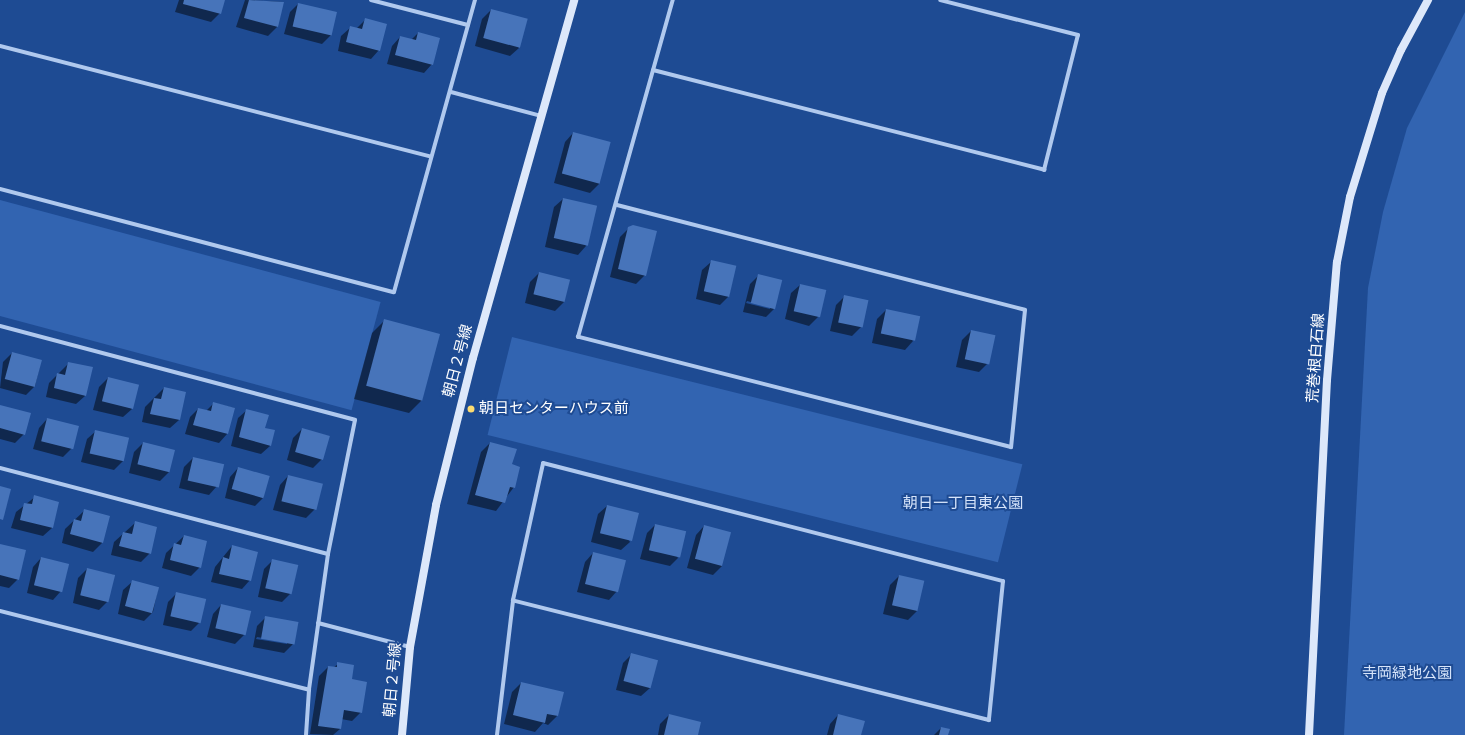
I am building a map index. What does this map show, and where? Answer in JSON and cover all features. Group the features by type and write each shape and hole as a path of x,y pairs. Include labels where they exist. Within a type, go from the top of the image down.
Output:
{"street":[{"path":"371,0 468,25"},
{"path":"0,189 394,292 431,157 451,92 475,0"},
{"name":"朝日２号線","path":"402,735 410,647 438,497 473,358 574,0"},
{"path":"617,204 1025,310 1011,447 578,337 617,204 673,0"},
{"path":"654,70 1044,170 1078,35 940,0"},
{"name":"荒巻根白石線","path":"1309,735 1327,380 1337,262 1350,197 1382,93 1401,50 1428,0"},
{"path":"0,46 431,157"},
{"path":"451,92 542,116"},
{"path":"0,326 355,420 328,554 309,690 306,735"},
{"path":"498,735 513,600 543,463 1003,581 989,720 513,600"},
{"path":"0,468 328,554"},
{"path":"0,612 309,690"},
{"path":"318,623 410,647"}],"green space":[{"name":"寺岡緑地公園","path":"1465,12 1465,735 1344,735 1368,288 1383,212 1407,128"},
{"path":"0,200 381,302 352,410 0,316"},
{"name":"朝日一丁目東公園","path":"512,337 1022,464 998,562 488,435"}],"building":[{"path":"184,0 225,0 221,14 183,4"},
{"path":"249,0 284,2 278,27 244,18"},
{"path":"298,3 337,12 332,35 293,26"},
{"path":"491,9 528,19 520,48 483,38"},
{"path":"365,18 387,24 380,51 346,42 350,26 362,29"},
{"path":"418,32 440,38 433,65 395,55 400,36 416,40"},
{"path":"573,132 611,142 600,184 562,174"},
{"path":"563,198 597,206 588,246 554,238"},
{"path":"633,225 657,231 646,276 618,269 628,227"},
{"path":"711,260 736,266 729,297 704,291"},
{"path":"539,272 570,280 564,302 533,294"},
{"path":"758,274 782,280 775,309 751,303"},
{"path":"800,284 826,290 820,317 794,311"},
{"path":"844,295 868,300 863,328 838,322"},
{"path":"886,309 920,316 915,341 881,333"},
{"path":"384,319 440,334 422,401 366,386"},
{"path":"971,330 995,335 989,365 965,359"},
{"path":"12,352 42,360 35,387 5,379"},
{"path":"68,362 93,367 86,396 54,388 57,373 65,375"},
{"path":"108,377 139,385 133,409 102,401"},
{"path":"164,387 186,392 180,420 150,414 154,398 161,399"},
{"path":"213,402 235,408 228,434 193,425 198,408 211,411"},
{"path":"0,405 31,413 25,435 0,428"},
{"path":"246,409 269,415 265,428 275,430 271,446 239,437"},
{"path":"47,418 79,426 73,449 41,441"},
{"path":"302,428 330,436 323,460 295,452"},
{"path":"95,430 129,438 124,461 90,453"},
{"path":"143,442 175,450 169,472 137,464"},
{"path":"490,442 517,449 512,464 520,467 515,488 510,487 505,503 475,495"},
{"path":"193,457 224,464 219,488 188,480"},
{"path":"238,467 270,476 263,498 232,489"},
{"path":"288,475 323,484 316,510 281,501"},
{"path":"0,486 11,489 3,520 0,519"},
{"path":"34,495 59,502 53,528 20,520 24,503 32,504"},
{"path":"607,505 639,513 632,541 600,533"},
{"path":"84,509 110,516 103,543 70,534 74,519 81,521"},
{"path":"135,521 157,527 151,554 119,546 123,532 132,534"},
{"path":"655,524 686,531 680,558 649,550"},
{"path":"704,525 731,532 722,566 695,559"},
{"path":"184,535 207,541 201,568 170,560 174,543 181,545"},
{"path":"0,544 26,550 19,580 0,575"},
{"path":"232,545 258,552 251,581 219,574 223,557 229,559"},
{"path":"593,552 626,560 618,592 585,584"},
{"path":"41,557 69,564 62,592 34,585"},
{"path":"272,559 298,565 292,594 265,588"},
{"path":"87,568 115,575 108,602 80,595"},
{"path":"899,575 924,581 917,611 892,605"},
{"path":"132,580 159,587 152,613 125,606"},
{"path":"176,592 206,599 201,623 170,616"},
{"path":"221,604 251,611 246,635 215,628"},
{"path":"265,616 298,622 294,645 261,639"},
{"path":"631,653 658,660 651,688 623,681"},
{"path":"337,662 354,665 352,679 367,682 362,713 344,710 341,729 318,726 328,666 337,667"},
{"path":"521,682 564,692 558,716 547,714 545,723 513,715"},
{"path":"669,714 701,722 698,735 664,735"},
{"path":"838,714 865,721 861,735 833,735"},
{"path":"941,727 950,729 948,735 939,735"}],"place":[{"name":"朝日センターハウス前","path":"471,409"}]}
